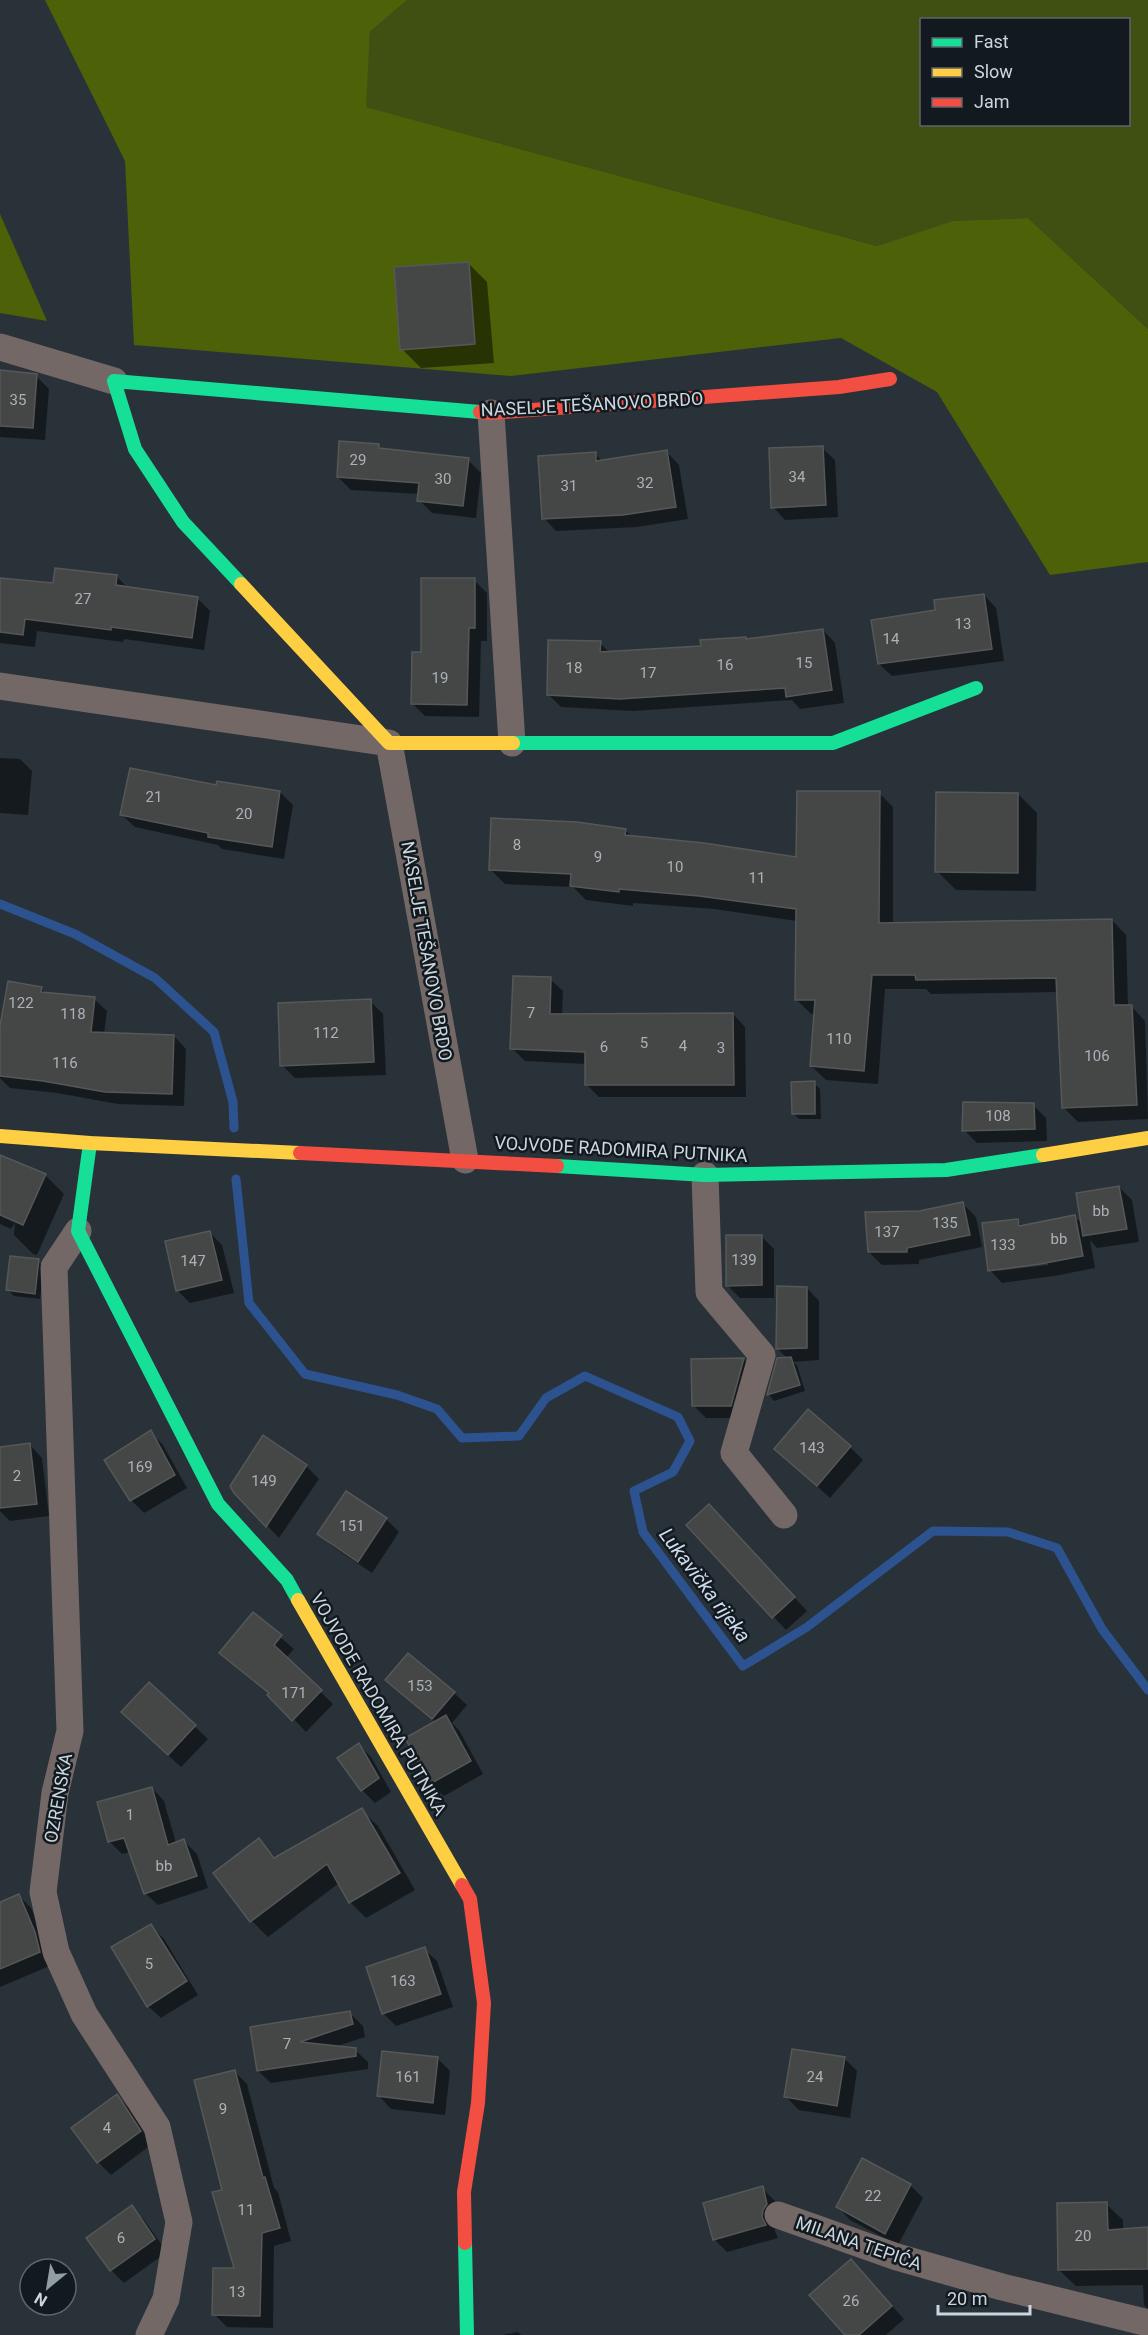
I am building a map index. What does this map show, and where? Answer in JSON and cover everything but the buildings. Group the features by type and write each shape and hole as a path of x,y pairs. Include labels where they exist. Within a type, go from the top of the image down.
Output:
{"street":[{"name":"NASELJE TEŠANOVO BRDO","path":"0,347 114,381 491,413 839,387 890,379"},
{"path":"114,381 135,449 183,522 389,743"},
{"path":"491,413 512,743"},
{"path":"0,686 389,743 833,743 976,688"},
{"name":"NASELJE TEŠANOVO BRDO","path":"389,743 465,1160"},
{"name":"VOJVODE RADOMIRA PUTNIKA","path":"0,1136 90,1143 465,1160 705,1175 946,1170 1148,1137"},
{"path":"78,1231 90,1143"},
{"path":"705,1175 709,1292 762,1355 734,1453 784,1515"},
{"name":"VOJVODE RADOMIRA PUTNIKA","path":"78,1231 218,1504 287,1580 470,1899 484,2002 478,2103 464,2192 467,2335"},
{"name":"OZRENSKA","path":"78,1231 54,1267 70,1731 56,1793 43,1892 56,1952 84,2014 157,2127 160,2138 179,2222 166,2299 149,2335"},
{"name":"MILANA TEPIĆA","path":"778,2216 897,2257 1002,2287 1148,2323"}],"green space":[{"path":"45,0 407,0 370,32 366,107 877,246 952,221 1028,218 1148,329 1148,562 1050,575 937,392 841,338 511,376 134,345 125,161"},
{"path":"407,0 1148,0 1148,329 1028,218 952,221 877,246 365,107 370,32"},
{"path":"0,214 47,321 0,313"}],"waterway":[{"name":"Lukavička rijeka","path":"0,904 75,934 155,978 214,1032 233,1102 234,1128"},
{"name":"Lukavička rijeka","path":"236,1179 249,1303 305,1374 397,1395 437,1409 462,1438 519,1436 546,1398 585,1376 678,1417 690,1441 673,1472 634,1491 643,1532 743,1666 807,1627 933,1531 1008,1532 1057,1548 1102,1629 1148,1690"}],"traffic: fast":[{"path":"241,584 183,522 135,449 114,381 480,412"},
{"path":"513,743 833,743 976,688"},
{"path":"90,1143 78,1231 218,1504 287,1580 298,1600"},
{"path":"557,1166 705,1175 946,1170 1043,1155"},
{"path":"465,2243 467,2335"}],"traffic: slow":[{"path":"241,584 389,743 513,743"},
{"path":"0,1136 90,1143 300,1153"},
{"path":"1043,1155 1148,1138"},
{"path":"298,1600 462,1885"}],"traffic: jam":[{"path":"480,412 839,387 890,379"},
{"path":"300,1153 557,1166"},
{"path":"462,1885 470,1899 484,2003 478,2103 464,2192 465,2243"}]}
